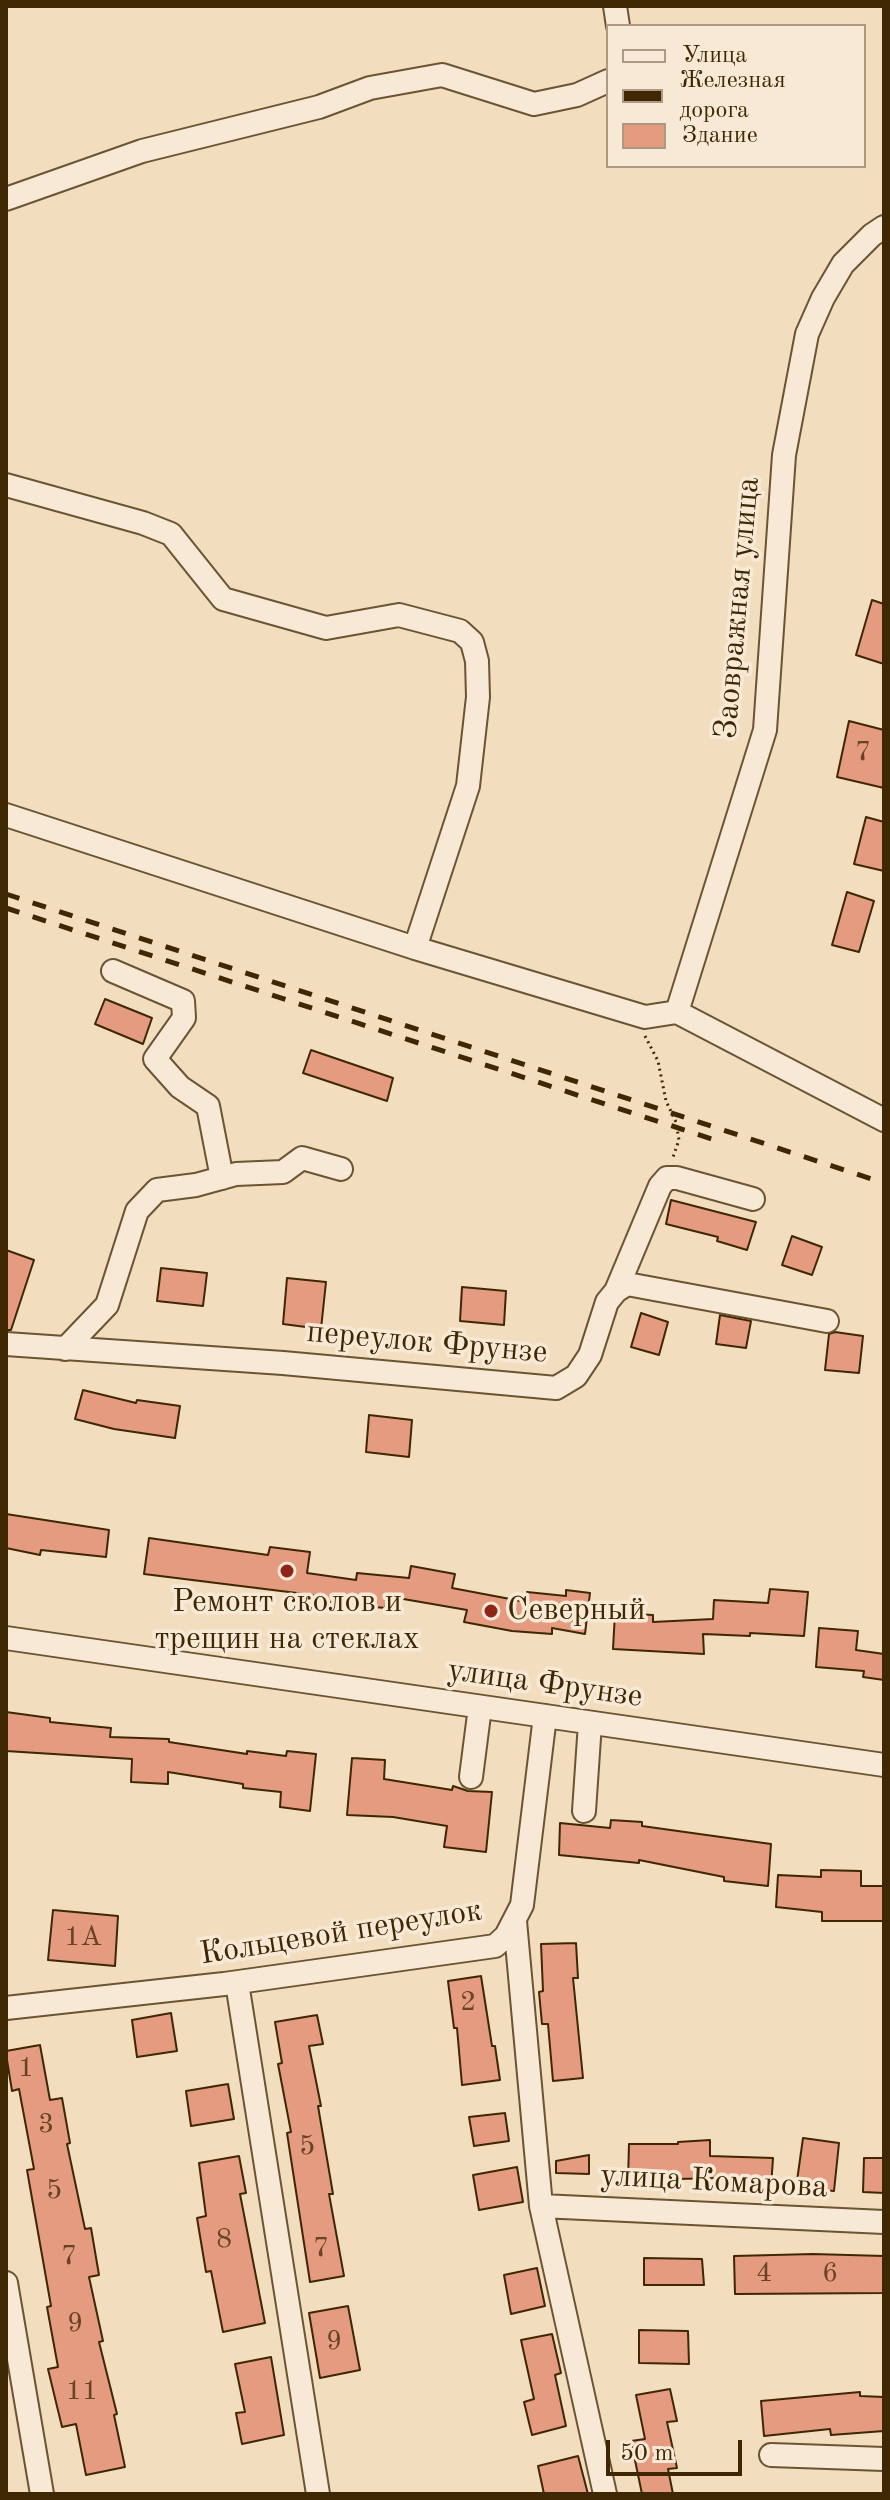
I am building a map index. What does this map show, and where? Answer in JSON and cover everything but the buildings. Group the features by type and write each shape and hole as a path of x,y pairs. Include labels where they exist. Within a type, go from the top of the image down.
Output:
{"street":[{"path":"6,199 142,151 319,107 370,88 442,75 534,104 577,95 606,82"},
{"name":"Заовражная улица","path":"677,1012 765,730 784,455 807,334 843,264 884,227"},
{"path":"6,485 143,523 171,534 223,599 326,628 399,615 460,631 472,642 477,661 478,697 468,786 415,948"},
{"path":"6,815 415,948 645,1017 677,1012 884,1120"},
{"path":"113,971 183,1001 184,1018 155,1059 180,1087 208,1106 222,1178"},
{"path":"65,1349 107,1305 137,1211 157,1190 236,1174 283,1172 302,1158 341,1169"},
{"path":"660,1186 667,1178 677,1178 753,1199"},
{"name":"переулок Фрунзе","path":"6,1344 283,1363 556,1388 576,1376 590,1355 607,1302 616,1291 660,1186"},
{"path":"616,1291 627,1284 827,1321"},
{"name":"улица Фрунзе","path":"6,1638 884,1765"},
{"path":"471,1777 480,1707"},
{"name":"Кольцевой переулок","path":"6,2008 237,1983 495,1946 515,1921 522,1905 545,1716"},
{"path":"584,1811 590,1723"},
{"path":"515,1921 541,2206 605,2494"},
{"path":"237,1983 318,2494"},
{"name":"улица Комарова","path":"541,2206 884,2222"},
{"path":"6,2283 42,2494"},
{"path":"771,2455 884,2459"}],"path":[{"path":"645,1017 642,1031 658,1061 666,1101 676,1122 679,1140 660,1186"}],"railway":[{"path":"6,894 884,1183"},
{"path":"6,908 724,1143"}],"place":[{"name":"Ремонт сколов и трещин на стеклах","path":"287,1571"},
{"name":"Северный","path":"491,1611"}]}
